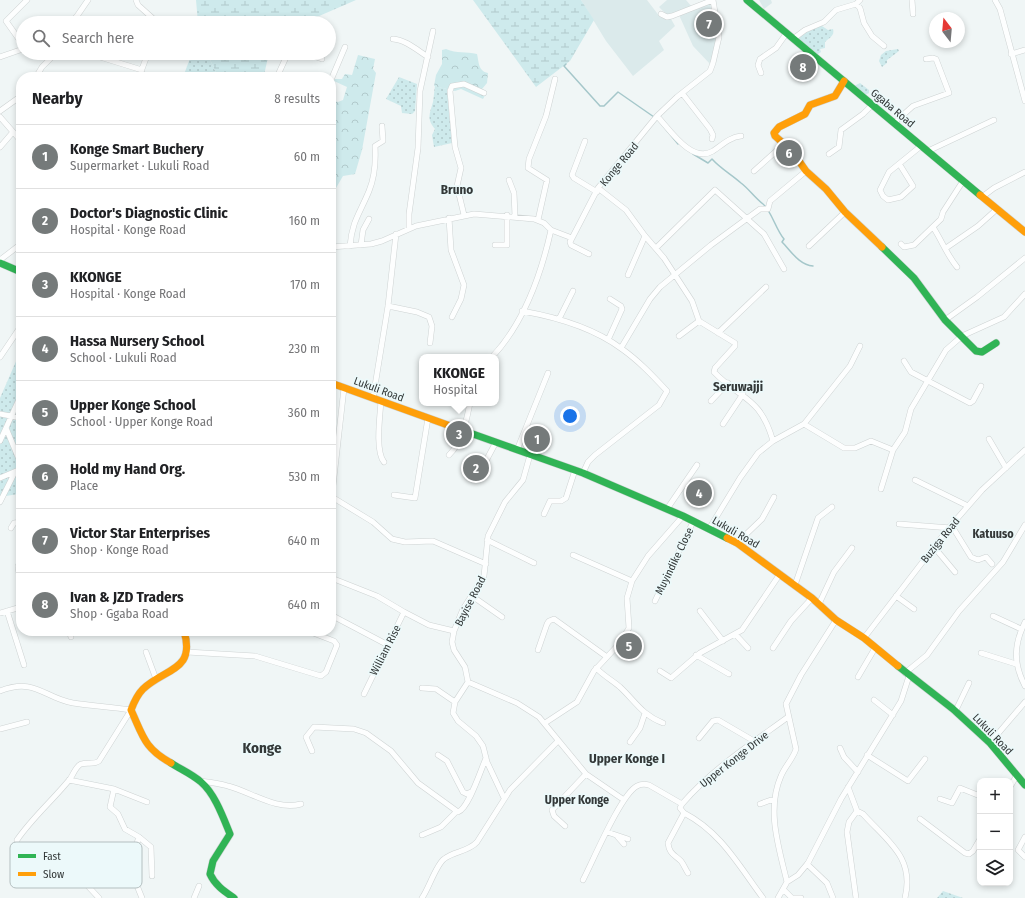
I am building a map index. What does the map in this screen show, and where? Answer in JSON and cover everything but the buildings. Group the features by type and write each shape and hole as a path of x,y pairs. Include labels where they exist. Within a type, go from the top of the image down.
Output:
{"street":[{"path":"16,36 6,21 27,0"},
{"path":"77,16 88,0"},
{"path":"136,0 138,5 150,16"},
{"path":"661,14 667,17 672,16 713,0"},
{"name":"Konge Road","path":"572,238 598,190 657,116 682,93 707,74 713,63 719,32 713,0"},
{"name":"Ggaba Road","path":"747,0 1025,232"},
{"path":"912,0 913,14"},
{"path":"995,0 1000,9 1025,101"},
{"path":"793,39 805,30 824,22 836,10 858,1 864,23 872,36 884,46"},
{"path":"409,228 409,214 418,148 418,110 433,31"},
{"path":"761,73 758,65 760,59 776,48 786,34"},
{"path":"393,39 399,39 407,43 428,57"},
{"path":"334,72 345,46"},
{"path":"0,57 16,50"},
{"path":"1011,54 1025,50"},
{"path":"894,123 913,106 948,92 936,59 926,59"},
{"path":"39,72 49,60"},
{"path":"110,60 142,70 146,60"},
{"path":"279,72 285,60"},
{"path":"538,220 547,180 528,168 529,159 546,116 555,79"},
{"path":"844,81 835,96 814,103 805,114 777,128 774,134 792,151 806,171 826,189 845,212 914,278 945,320 978,352 982,352 996,343"},
{"path":"464,216 457,186 462,168 455,148 450,91 452,86 460,84 484,94"},
{"path":"682,93 710,129 713,135 712,140"},
{"path":"0,111 16,100"},
{"path":"829,154 839,147 841,130 863,114 872,105"},
{"path":"657,116 678,140 692,151 700,154 710,153 732,139 741,136"},
{"path":"0,117 16,135"},
{"path":"928,151 994,120"},
{"path":"350,246 351,228 370,191 375,174 377,158 376,146 384,141 382,126"},
{"path":"0,147 13,132"},
{"path":"585,141 572,175 574,178 598,190 626,210 644,236 656,248 675,274 694,305 699,321 735,344 714,369 715,373 758,407 769,428 773,441"},
{"path":"754,171 784,145"},
{"path":"900,165 913,186 901,197 888,200 881,193 881,187 890,172 921,146"},
{"path":"621,348 650,299 660,287 761,208 768,209 770,201 806,171"},
{"path":"982,197 994,188 1025,172"},
{"path":"509,180 514,193 515,216"},
{"path":"901,244 904,247 914,245 941,219 943,212 963,181"},
{"path":"656,248 715,190 767,237 775,256 784,269"},
{"path":"946,248 978,226 997,208"},
{"path":"809,246 845,212"},
{"path":"336,247 362,245 382,241 409,228 449,218 483,214 507,215 538,220 552,230 572,238 571,245 589,254"},
{"path":"494,245 507,245 507,215"},
{"path":"449,218 451,250 464,285 461,299 452,317"},
{"path":"362,245 364,230 368,219"},
{"path":"932,227 946,248 949,258 957,267"},
{"path":"494,354 512,333 538,277 552,230"},
{"path":"373,398 388,306 396,234"},
{"path":"628,275 644,236"},
{"path":"16,248 0,261 16,269"},
{"path":"945,320 983,293 1025,258"},
{"path":"718,333 766,287"},
{"path":"559,319 573,291"},
{"path":"881,489 893,450 905,432 908,416 946,350 962,336 1004,317 1025,294"},
{"path":"608,340 622,309 621,306 610,299"},
{"path":"388,306 417,312 429,317 432,326 430,344"},
{"path":"522,311 559,319 608,340 636,359 667,391 659,405 595,454 588,462 583,473"},
{"path":"679,336 699,321"},
{"path":"0,356 16,333"},
{"path":"709,529 758,453 773,441 804,424 850,366 860,346"},
{"path":"904,361 911,372 970,403 973,401 981,386"},
{"path":"518,450 548,373"},
{"path":"711,401 728,383"},
{"name":"Lukuli Road","path":"336,385 583,473 683,516 737,543 812,598 836,620 864,638 907,675 956,712 990,743 1025,785"},
{"path":"336,453 344,388"},
{"path":"723,424 743,394"},
{"path":"381,401 380,448 381,458 384,462"},
{"path":"0,441 16,406"},
{"path":"449,455 458,446 464,431 469,406"},
{"path":"0,414 16,418"},
{"path":"394,494 416,498 428,418"},
{"path":"804,424 844,448 855,448 871,441 893,450"},
{"path":"6,428 16,452"},
{"path":"989,439 1006,468"},
{"path":"479,474 496,442"},
{"name":"Buziga Road","path":"864,638 948,529 968,506 1025,450"},
{"name":"Bayise Road","path":"468,682 465,667 452,645 454,631 463,609 484,576 487,540 505,502 522,480 530,454"},
{"path":"667,509 697,465"},
{"path":"544,514 550,501 562,501 566,498 575,470"},
{"path":"0,478 15,472"},
{"path":"0,502 15,472"},
{"path":"915,480 968,506"},
{"path":"737,543 762,519 774,497"},
{"path":"336,499 373,522 392,539 405,542 433,542 486,564"},
{"path":"795,585 818,518 832,507"},
{"path":"545,723 577,702 596,668 620,643 629,628 626,598 632,581 648,556 683,516"},
{"name":"Muyindike Close","path":"655,600 693,522"},
{"path":"11,528 14,523 16,523"},
{"path":"899,524 948,529 951,528 955,531 971,557 978,560 986,558 992,564"},
{"path":"787,882 798,875 807,864 848,787 893,715 904,694 907,675 928,655 959,611 1003,562 1025,525"},
{"path":"487,540 534,563"},
{"path":"934,547 955,572"},
{"path":"819,604 834,572 852,548"},
{"path":"573,555 632,581"},
{"path":"660,671 671,678 696,655 736,635 745,628 780,574"},
{"path":"336,580 377,596 404,612"},
{"path":"472,596 502,617"},
{"path":"896,596 914,609"},
{"path":"773,648 791,621 812,598"},
{"path":"0,613 16,608"},
{"path":"7,611 24,665"},
{"path":"700,611 723,641"},
{"name":"William Rise","path":"364,694 404,612 429,625 454,631"},
{"path":"993,616 1021,629"},
{"path":"336,618 388,645"},
{"path":"538,650 547,624 549,621 554,619 607,657"},
{"path":"778,898 784,890 787,882 776,837 773,817 774,801 781,775 796,749 786,704 789,695 836,620"},
{"path":"1025,622 1016,643 1016,664 1025,686"},
{"path":"736,635 748,648"},
{"path":"17,840 82,764 96,763 99,761 131,710 138,693 156,678 175,669 184,660 187,652 185,636"},
{"path":"187,652 256,656 321,676 326,672 337,644 334,641 321,636"},
{"path":"858,677 874,648"},
{"path":"146,652 156,678"},
{"path":"981,653 1016,664"},
{"path":"696,655 729,674"},
{"path":"596,668 610,682 622,689 645,713 663,723"},
{"path":"504,798 486,758 485,749 479,739 455,716 453,708 468,682 517,703 536,715 545,723 558,742 586,774 624,800"},
{"path":"956,712 968,683"},
{"path":"0,691 21,687 34,688 71,703 131,710"},
{"path":"422,688 436,688 456,702"},
{"path":"874,700 893,715"},
{"path":"990,743 1025,702"},
{"path":"131,710 148,746 154,754 200,781 226,785 280,805 293,806 301,804"},
{"path":"630,742 640,728 645,713"},
{"name":"Upper Konge Drive","path":"682,804 704,780 788,717"},
{"path":"699,738 713,721 718,720 754,741"},
{"path":"0,729 27,722"},
{"path":"312,751 306,737 314,727 354,729 366,733 391,751 418,783 456,812"},
{"path":"422,898 431,884 440,863 446,857 471,848 477,842 490,824 504,798 519,779 558,742"},
{"path":"840,748 844,757 858,772"},
{"path":"438,755 447,761 463,792 467,794 471,792"},
{"path":"867,755 908,781 925,760"},
{"path":"422,835 441,827 456,812 462,811 486,758"},
{"path":"565,826 552,813 552,810 586,774"},
{"path":"1013,782 1017,775"},
{"path":"69,780 114,789 147,802"},
{"path":"200,781 220,810 230,832 211,862 209,872 219,888 234,898"},
{"path":"583,880 607,832 613,816 635,786 644,784 649,785 682,804 680,808 684,813 711,830 735,858 763,898"},
{"path":"848,787 857,811 863,814 905,862 908,881 905,898"},
{"path":"940,799 952,803 960,788 977,795"},
{"path":"114,789 110,807 118,814 125,829 139,837 150,847 152,876"},
{"path":"760,804 771,800 774,801"},
{"path":"856,898 847,832 849,822 857,811"},
{"path":"684,813 668,844 671,853 681,862 688,873"},
{"path":"920,819 965,853 969,854 973,851 977,844"},
{"path":"607,832 628,839"},
{"path":"615,834 624,844"},
{"path":"137,842 139,837"},
{"path":"1025,837 1018,850 1025,857"},
{"path":"807,864 827,883 833,898"},
{"path":"194,898 199,886"},
{"path":"90,888 99,898"},
{"path":"138,888 142,898"},
{"path":"784,890 793,898 801,898"}],"shaded area":[{"path":"581,0 647,0 660,17 671,19 675,26 659,41 664,50 633,76 606,41"},
{"path":"667,0 686,0 692,7 676,14 666,14 659,7"},
{"path":"759,0 771,0 772,3 764,9"},
{"path":"710,2 716,41 710,64 693,46 679,15"}],"green space":[{"path":"196,0 356,0 319,16 197,16"},
{"path":"473,0 581,0 594,20 570,61 536,87"},
{"path":"817,26 822,26 828,30 833,29 833,33 825,42 825,48 820,49 821,52 815,56 797,37"},
{"path":"446,49 477,54 482,70 488,73 487,83 482,89 487,92 483,99 461,89 455,91 434,86 436,75 442,64 442,50"},
{"path":"898,49 899,51 887,60 887,63 882,67 879,61 881,55 886,51"},
{"path":"358,55 375,59 373,69 376,73 362,150 355,174 343,176 336,188 336,101 343,100 347,87 336,82 336,79 342,79 345,74 352,75"},
{"path":"189,60 210,60 216,72 185,72"},
{"path":"210,60 267,60 265,72 216,72"},
{"path":"399,77 417,84 415,111 412,114 402,113 401,106 386,99"},
{"path":"860,83 869,90 869,93 865,95 854,86"},
{"path":"435,86 447,89 452,143 434,147 432,135 435,129 430,122 430,113"},
{"path":"16,361 16,494 0,497 0,398"},
{"path":"943,891 963,898 937,898"}],"waterway":[{"path":"566,64 564,66 600,106 604,106 618,92 654,117"},
{"path":"664,127 678,144"},
{"path":"693,154 708,163 712,159 744,185 769,211 778,231 784,239 782,242 799,260 813,266"}],"traffic: fast":[{"path":"747,0 980,195"},
{"path":"882,247 914,278 945,320 976,351 982,352 996,343"},
{"path":"0,263 16,270"},
{"path":"456,428 583,473 683,516 727,538"},
{"path":"898,666 953,709 990,743 1025,785"},
{"path":"171,763 201,782 218,806 230,834 213,861 210,874 217,885 234,898"}],"traffic: slow":[{"path":"844,81 835,96 810,105 805,114 779,127 774,133 775,136 792,151 806,171 826,189 845,212 882,247"},
{"path":"980,195 1025,232"},
{"path":"336,385 456,428"},
{"path":"727,538 737,543 812,598 836,620 864,638 898,666"},
{"path":"171,763 155,752 145,741 131,710 143,689 176,667 182,661 186,654 187,644 185,636"}],"place":[{"name":"Victor Star Enterprises","path":"709,24"},
{"name":"Ivan & JZD Traders","path":"803,67"},
{"name":"Hold my Hand Org.","path":"789,153"},
{"name":"KKONGE","path":"459,434"},
{"name":"Konge Smart Buchery","path":"537,439"},
{"name":"Doctor's Diagnostic Clinic","path":"476,468"},
{"name":"Hassa Nursery School","path":"699,493"},
{"name":"Upper Konge School","path":"629,646"}],"district":[{"name":"Bruno","path":"457,189"},
{"name":"Seruwajji","path":"738,386"},
{"name":"Katuuso","path":"993,534"},
{"name":"Konge","path":"262,748"},
{"name":"Upper Konge I","path":"627,758"},
{"name":"Upper Konge","path":"577,800"}]}
